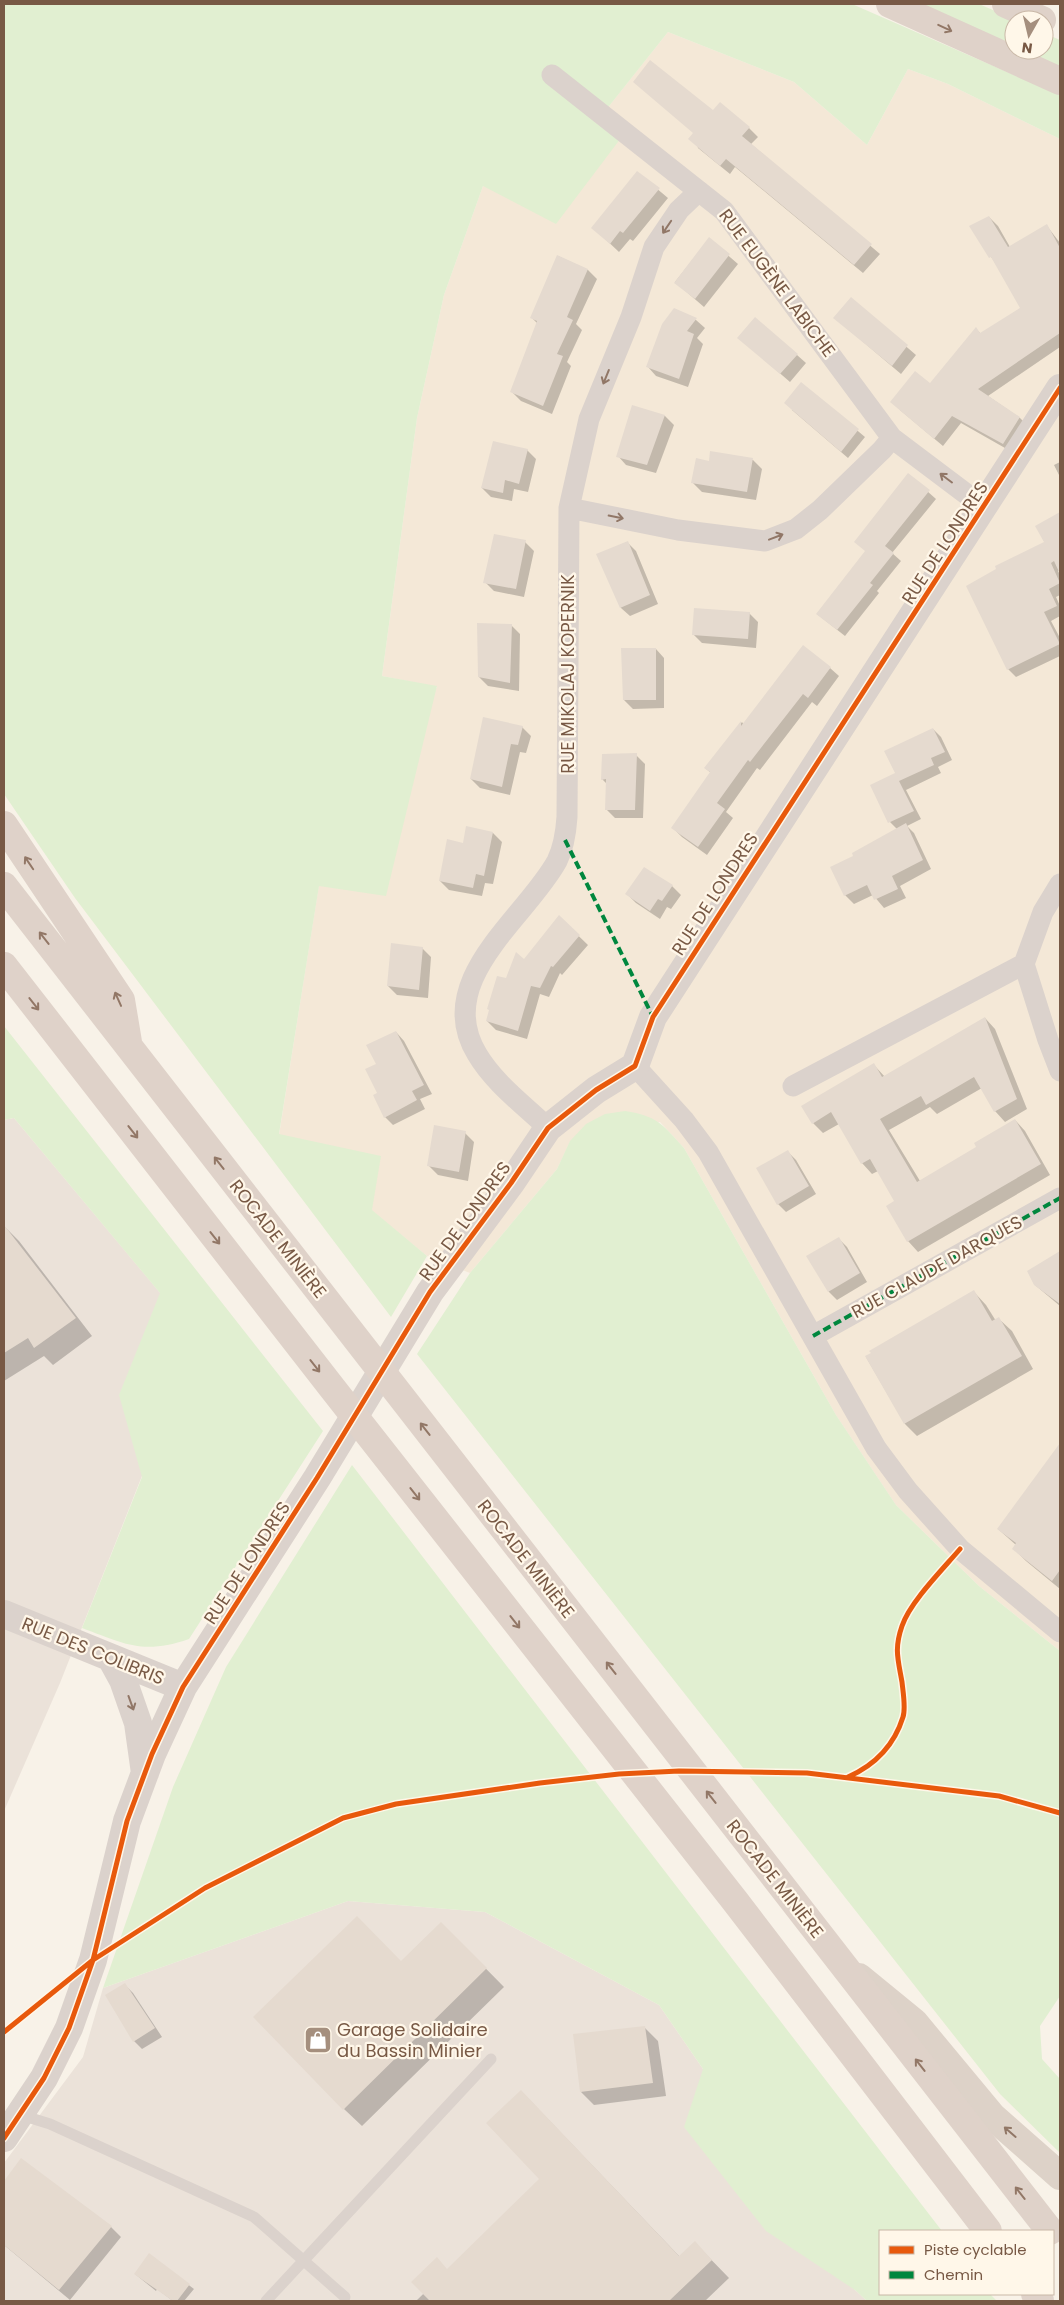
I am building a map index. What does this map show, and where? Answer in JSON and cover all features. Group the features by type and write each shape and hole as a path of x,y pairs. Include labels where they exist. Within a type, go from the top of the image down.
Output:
{"highway":[{"path":"890,4 1060,81"},
{"path":"1006,4 1020,10"},
{"path":"4,825 120,1000 128,1046"},
{"name":"ROCADE MINIÈRE","path":"4,886 1049,2230"},
{"path":"4,966 333,1390 735,1901 987,2230"},
{"path":"838,1959 914,2022 992,2116 1060,2176"}],"street":[{"name":"RUE EUGÈNE LABICHE","path":"552,74 724,210 892,438 969,496 986,505"},
{"name":"RUE MIKOLAJ KOPERNIK","path":"548,1128 490,1072 476,1053 468,1030 466,1008 470,986 479,964 542,885 557,860 565,840 568,817 569,508 589,419 631,317 654,247 679,210 699,191"},
{"name":"RUE DE LONDRES","path":"4,2138 44,2078 69,2028 93,1960 127,1821 145,1774 183,1687 317,1478 430,1292 511,1183 548,1128 596,1090 635,1066 653,1017 1060,388"},
{"path":"569,508 678,530 765,541 796,529 820,510 892,438"},
{"path":"1060,884 1043,912 1024,964 1060,1071"},
{"path":"794,1086 1024,964"},
{"path":"635,1066 684,1120 708,1152 876,1448 908,1491 960,1549 1060,1632"},
{"name":"RUE CLAUDE DARQUES","path":"813,1336 1060,1198"},
{"name":"RUE DES COLIBRIS","path":"4,1614 183,1687"},
{"path":"111,1658 122,1680 138,1723 145,1774"}],"lane":[{"path":"266,2301 491,2059"},
{"path":"21,2115 50,2124 254,2217 345,2297"}],"shaded area":[{"path":"668,32 794,82 867,145 908,69 948,84 1060,139 1060,1651 979,1586 896,1505 836,1415 684,1148 660,1122 570,1142 557,1169 470,1273 427,1256 279,1135 319,885 437,687 382,676 417,418 444,295 483,186 609,106"},
{"path":"14,1118 197,1337 60,1683 4,1811 4,1120"},
{"path":"348,1901 485,1912 659,2005 855,2290 867,2301 4,2301 4,2163 83,2057 103,1988"}],"green space":[{"path":"4,4 852,4 1060,95 1060,139 948,84 908,69 867,145 794,82 668,32 598,120 621,138 556,224 483,186 444,295 417,418 382,676 437,686 386,896 319,886 279,1134 381,1156 372,1210 427,1256 391,1317 75,898 4,794"},
{"path":"919,4 979,4 1004,15 1004,42"},
{"path":"1054,37 1060,40 1060,68 1042,60 1054,60"},
{"path":"4,1026 323,1431 189,1639 173,1644 146,1647 134,1645 110,1639 82,1628 142,1477 119,1395 160,1293 14,1118 4,1120"},
{"path":"625,1111 653,1119 671,1133 684,1148 836,1415 896,1505 979,1586 1060,1651 1060,1996 1040,2026 1042,2059 1060,2079 1060,2153 1000,2094 417,1354 470,1273 557,1169 570,1141 586,1124 605,1114"},
{"path":"352,1465 941,2230 879,2230 879,2295 991,2295 997,2301 867,2301 855,2290 766,2231 684,2127 703,2069 659,2005 485,1912 348,1901 103,1988 173,1787 226,1667"}],"building":[{"path":"650,60 713,110 720,102 750,127 742,136 872,244 854,265 726,159 720,166 688,139 693,133 633,82"},
{"path":"637,171 660,188 623,233 620,231 610,244 591,228"},
{"path":"989,216 1008,247 1047,224 1060,248 1060,333 978,389 1020,417 1003,444 952,416 934,439 890,402 915,371 930,383 976,327 980,333 1020,308 991,257 989,258 969,226"},
{"path":"709,237 730,254 695,299 674,283"},
{"path":"557,255 588,269 567,317 573,320 557,354 563,356 543,406 510,392 537,321 530,318"},
{"path":"851,297 908,345 892,366 833,318"},
{"path":"674,308 697,318 687,331 694,334 679,379 646,367 662,324"},
{"path":"755,317 798,354 780,374 737,338"},
{"path":"801,382 859,429 841,452 784,403"},
{"path":"632,405 665,415 647,465 616,457"},
{"path":"493,441 528,449 519,484 505,480 503,493 481,488"},
{"path":"710,451 753,458 747,492 691,483 696,458 709,461"},
{"path":"908,473 930,490 885,546 894,553 870,583 873,585 837,630 816,614 865,551 854,542"},
{"path":"1060,512 1060,574 1054,561 1051,563 1060,583 1049,589 1057,606 1044,612 1060,644 1007,670 966,586 996,569 995,566 1044,542 1035,526"},
{"path":"494,534 526,540 516,589 483,583"},
{"path":"628,541 650,595 620,608 596,554"},
{"path":"694,608 750,612 748,639 692,635"},
{"path":"477,623 512,624 510,683 478,677"},
{"path":"803,645 831,667 808,698 803,694 750,762 748,760 717,803 725,809 698,847 671,828 710,772 704,768 741,721 741,726"},
{"path":"621,648 656,648 656,700 623,700"},
{"path":"483,717 523,726 518,745 511,744 502,787 470,779"},
{"path":"933,728 945,752 931,758 934,765 899,781 914,811 888,823 870,785 895,773 884,751"},
{"path":"637,753 635,810 605,810 606,779 601,780 602,754"},
{"path":"906,823 923,860 892,876 898,889 874,900 867,885 844,896 830,867 853,856 852,853"},
{"path":"466,826 493,832 484,876 476,874 473,888 439,881 447,839 463,843"},
{"path":"644,867 673,885 662,901 658,899 650,911 625,894"},
{"path":"559,915 580,935 553,967 551,966 540,988 531,986 518,1031 486,1021 489,1010 487,1009 497,976 506,978 516,952 524,959"},
{"path":"391,943 423,947 419,990 387,986"},
{"path":"985,1017 1017,1099 994,1112 974,1077 926,1105 921,1096 880,1119 917,1182 976,1147 974,1143 1015,1119 1041,1164 907,1242 886,1206 894,1201 870,1159 861,1164 831,1112 812,1124 801,1106 874,1063 882,1077"},
{"path":"396,1031 424,1085 412,1091 417,1100 384,1118 373,1095 377,1093 365,1069 376,1064 366,1045"},
{"path":"434,1125 466,1131 459,1172 427,1166"},
{"path":"788,1150 809,1186 777,1205 756,1168"},
{"path":"4,1225 76,1318 34,1348 28,1338 4,1353"},
{"path":"839,1237 860,1273 828,1292 806,1256"},
{"path":"1060,1251 1060,1304 1034,1285 1027,1271"},
{"path":"974,1290 992,1321 999,1317 1022,1356 904,1424 865,1356 871,1353 869,1351"},
{"path":"1060,1443 1060,1570 1052,1581 1012,1549 1016,1543 997,1529"},
{"path":"357,1916 401,1961 441,1922 487,1968 343,2110 253,2017"},
{"path":"125,1983 155,2028 133,2042 105,1995"},
{"path":"645,2026 653,2083 580,2092 573,2034"},
{"path":"521,2090 679,2256 695,2241 712,2260 669,2301 430,2301 411,2282 437,2257 447,2269 539,2179 486,2123"},
{"path":"21,2158 112,2226 59,2290 4,2245 4,2181"},
{"path":"149,2253 190,2284 177,2301 173,2301 134,2274"}],"marked path":[{"path":"565,840 653,1017"},
{"path":"813,1336 1060,1198"}],"cycle path":[{"path":"4,2138 44,2078 69,2028 93,1960 127,1821 152,1754 183,1687 317,1478 430,1292 511,1183 548,1128 596,1090 635,1066 653,1017 1060,388"},
{"path":"848,1777 867,1767 875,1760 889,1746 899,1727 904,1709 898,1654 898,1641 902,1626 919,1596 960,1549"},
{"path":"4,2032 93,1960 205,1888 343,1818 396,1804 540,1783 619,1774 679,1771 807,1773 999,1796 1060,1813"}],"place":[{"name":"Garage Solidaire du Bassin Minier","path":"318,2040"}]}
